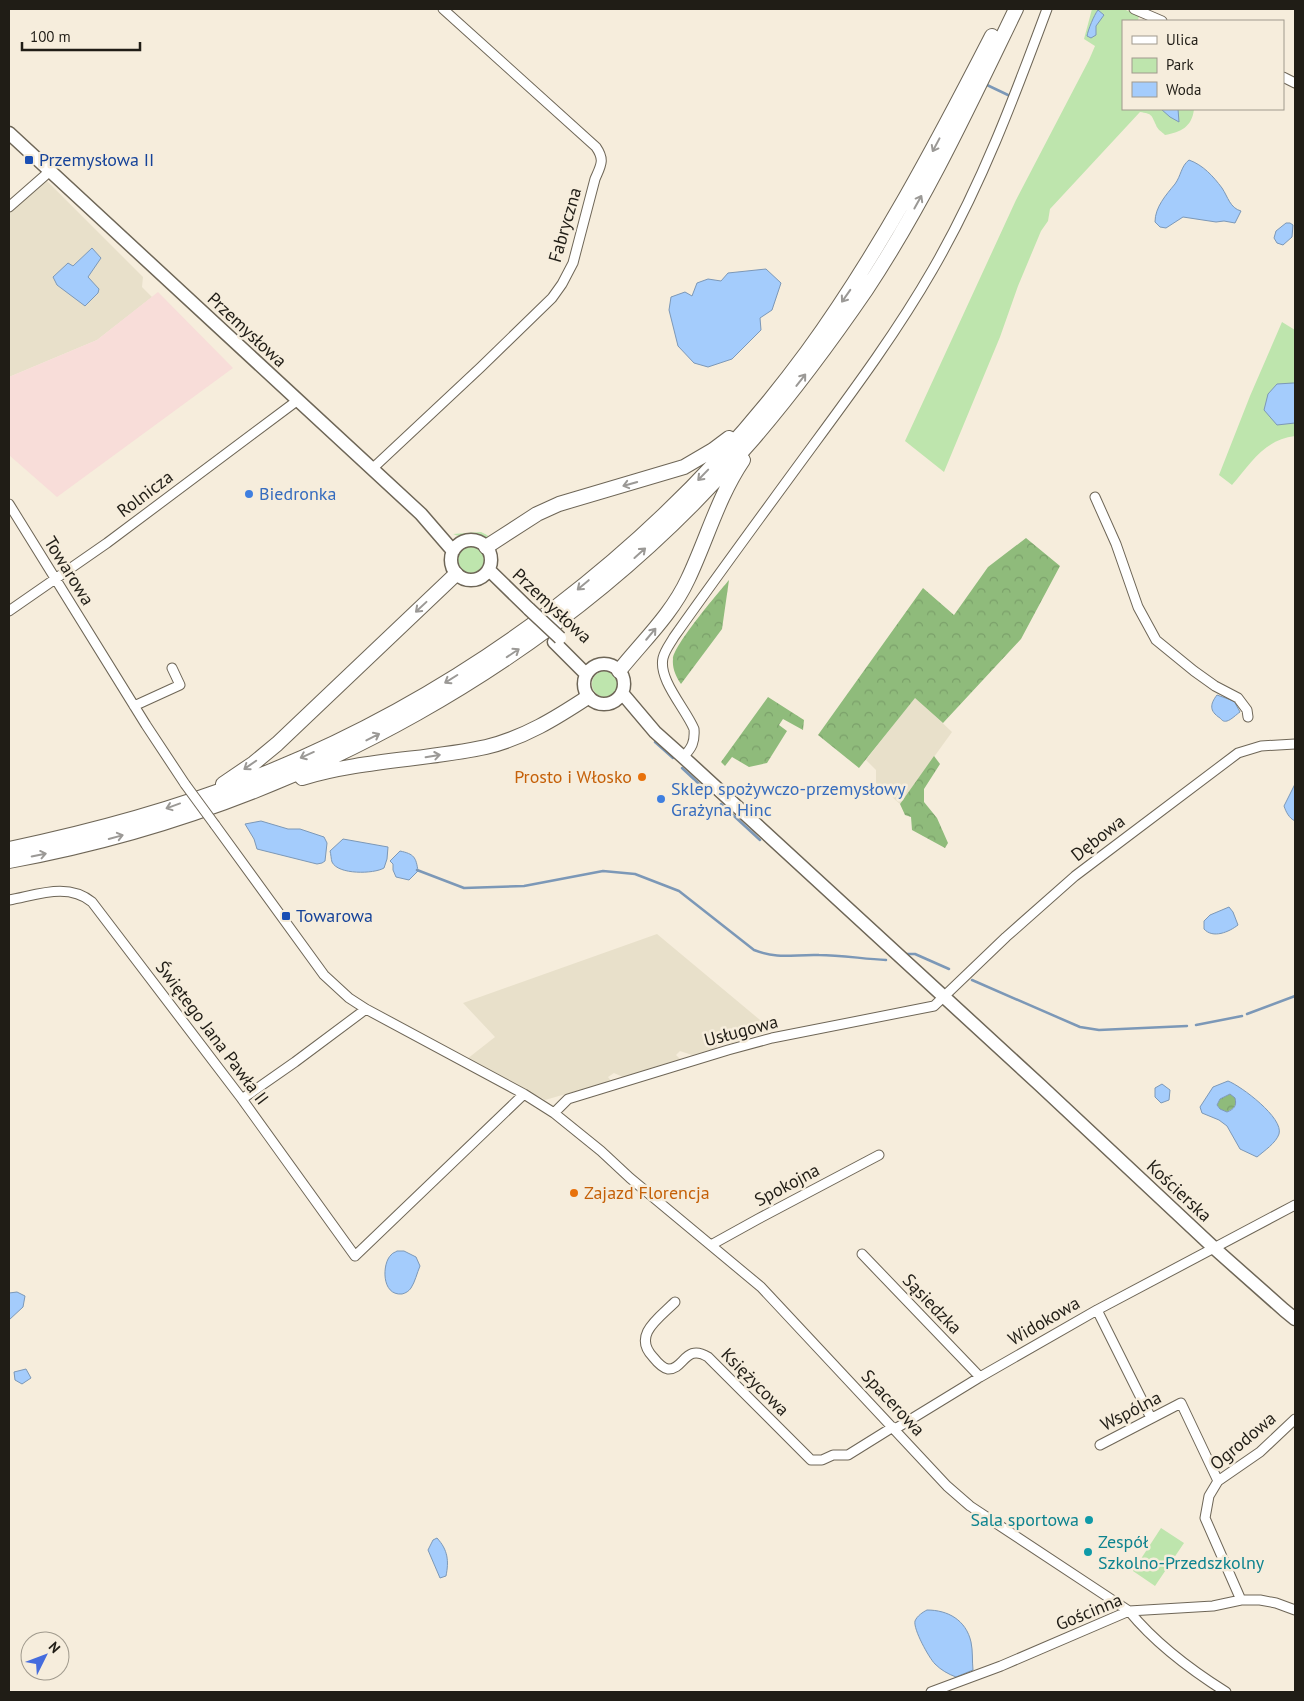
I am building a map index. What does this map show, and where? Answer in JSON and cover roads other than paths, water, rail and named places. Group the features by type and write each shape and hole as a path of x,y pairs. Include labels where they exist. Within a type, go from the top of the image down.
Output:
{"main road":[{"path":"9,861 69,849 140,831 196,813 282,780 338,755 435,704 541,633 608,582 681,515 730,464 765,415 873,255 944,130 1006,9"},
{"path":"9,848 66,837 159,811 243,782 301,758 358,731 428,692 512,639 571,596 630,546 765,415 828,344 868,287 926,188 1016,9"},
{"name":"Przemysłowa","path":"9,133 457,547"},
{"path":"486,547 537,514 558,504 684,467 765,415"},
{"path":"619,671 673,605 688,579 726,489 765,415"},
{"path":"466,541 477,541 486,547 491,558 485,574 470,580 456,574 451,565 457,547 466,541"},
{"path":"219,790 224,782 254,763 277,744 456,574"},
{"name":"Przemysłowa","path":"485,574 500,592 526,612 590,670"},
{"path":"604,664 610,665 619,671 624,682 618,697 604,704 588,698 584,686 590,670 604,664"},
{"path":"618,697 683,757"},
{"path":"282,780 293,780 330,771 487,746 520,736 540,727 588,698"},
{"name":"Kościerska","path":"683,757 1041,1086 1213,1248 1295,1319"}],"street":[{"name":"Fabryczna","path":"372,469 552,298 573,263 595,179 601,166 601,154 596,147 443,9"},
{"path":"683,757 692,747 694,729 665,675 663,659 666,650 903,319 933,268 987,164 1007,117 1047,9"},
{"path":"1134,9 1160,20"},
{"path":"9,207 50,172"},
{"name":"Rolnicza","path":"9,611 107,542 298,400"},
{"path":"1096,497 1116,544 1138,607 1156,640 1208,681 1238,698 1247,710 1248,717"},
{"name":"Towarowa","path":"9,504 134,706 186,784 324,975 366,1009 524,1094 554,1113"},
{"path":"134,706 180,685 172,668"},
{"name":"Dębowa","path":"942,997 1012,931 1075,876 1238,753 1261,746 1295,744"},
{"name":"Świętego Jana Pawła II","path":"9,900 62,890 80,894 92,902 242,1099 355,1256 524,1094"},
{"name":"Usługowa","path":"554,1113 568,1099 728,1050 772,1038 934,1006 942,997"},
{"path":"242,1099 366,1009"},
{"name":"Spacerowa","path":"554,1113 601,1150 630,1178 761,1287 947,1486 970,1506 1128,1611 1178,1658 1226,1692"},
{"name":"Spokojna","path":"711,1246 879,1155"},
{"name":"Widokowa","path":"894,1428 1097,1310 1295,1205"},
{"name":"Sąsiedzka","path":"862,1254 980,1377"},
{"name":"Księżycowa","path":"675,1302 647,1330 648,1352 664,1368 669,1369 674,1368 692,1353 703,1354 708,1357 811,1460 822,1460 833,1455 848,1455 894,1428"},
{"path":"1097,1310 1151,1418"},
{"name":"Wspólna","path":"1100,1445 1181,1403 1218,1482"},
{"name":"Ogrodowa","path":"1241,1600 1205,1518 1209,1496 1218,1482 1260,1452 1295,1419"},
{"name":"Gościnna","path":"931,1692 1001,1666 1128,1611 1213,1606 1241,1600 1260,1600 1276,1603 1295,1610"}],"water":[{"path":"1098,10 1104,15 1096,26 1096,35 1091,38 1087,36"},
{"path":"1162,110 1178,110 1179,122"},
{"path":"1189,160 1199,165 1211,175 1222,188 1232,205 1241,211 1235,223 1183,217 1166,228 1160,227 1155,222 1159,206"},
{"path":"1286,223 1293,225 1292,237 1283,245 1277,243 1274,238 1276,231"},
{"path":"92,248 101,258 88,277 99,289 98,293 85,306 57,285 53,277 68,263 73,266"},
{"path":"766,269 781,283 772,310 760,318 761,330 732,359 708,367 694,363 678,346 669,310 671,297 685,292 692,296 697,283 708,279 721,281 728,273"},
{"path":"1295,383 1295,423 1277,425 1264,410 1268,394 1277,384"},
{"path":"1217,695 1234,701 1240,712 1229,720 1223,721 1212,710 1213,701"},
{"path":"1295,784 1295,821 1288,815 1284,806"},
{"path":"261,821 288,829 300,829 324,837 327,843 325,861 317,864 257,849 254,839 245,824"},
{"path":"343,839 388,847 384,868 356,872 336,866 332,862 330,851"},
{"path":"400,851 414,857 416,862 418,871 409,880 396,877 393,864 390,861"},
{"path":"1229,907 1238,925 1226,932 1216,934 1212,934 1204,929 1204,921 1210,915"},
{"path":"1228,1081 1260,1103 1279,1127 1279,1134 1270,1147 1257,1157 1240,1149 1227,1126 1219,1120 1202,1113 1200,1107 1213,1087","holes":["1230,1094 1235,1098 1236,1103 1234,1107 1227,1112 1220,1109 1217,1105 1220,1099"]},
{"path":"1162,1084 1170,1090 1169,1100 1161,1103 1155,1097 1155,1088"},
{"path":"397,1251 404,1251 416,1257 420,1266 411,1288 402,1294 390,1290 385,1278 388,1259"},
{"path":"17,1292 25,1296 23,1307 9,1320 9,1293"},
{"path":"26,1369 31,1378 22,1384 15,1380 14,1372"},
{"path":"437,1538 445,1551 447,1561 446,1576 440,1578 428,1550 433,1540"},
{"path":"927,1610 949,1614 965,1628 971,1642 973,1670 956,1677 942,1670 932,1661 915,1625 917,1617"}],"waterway":[{"path":"987,85 1008,95"},
{"path":"655,742 673,758"},
{"path":"682,768 711,795"},
{"path":"721,804 760,840"},
{"path":"417,870 464,888 524,886 603,871 635,874 679,891 754,950 779,956 827,955 886,960"},
{"path":"905,954 915,954 949,969"},
{"path":"972,980 1080,1027 1099,1030 1187,1026"},
{"path":"1247,1014 1295,996"},
{"path":"1196,1025 1242,1016"}],"place":[{"name":"Przemysłowa II","path":"29,160"},
{"name":"Biedronka","path":"249,494"},
{"name":"Prosto i Włosko","path":"642,777"},
{"name":"Sklep spożywczo-przemysłowy Grażyna Hinc","path":"661,799"},
{"name":"Towarowa","path":"286,916"},
{"name":"Zajazd Florencja","path":"574,1193"},
{"name":"Sala sportowa","path":"1089,1520"},
{"name":"Zespół Szkolno-Przedszkolny","path":"1088,1552"}]}
